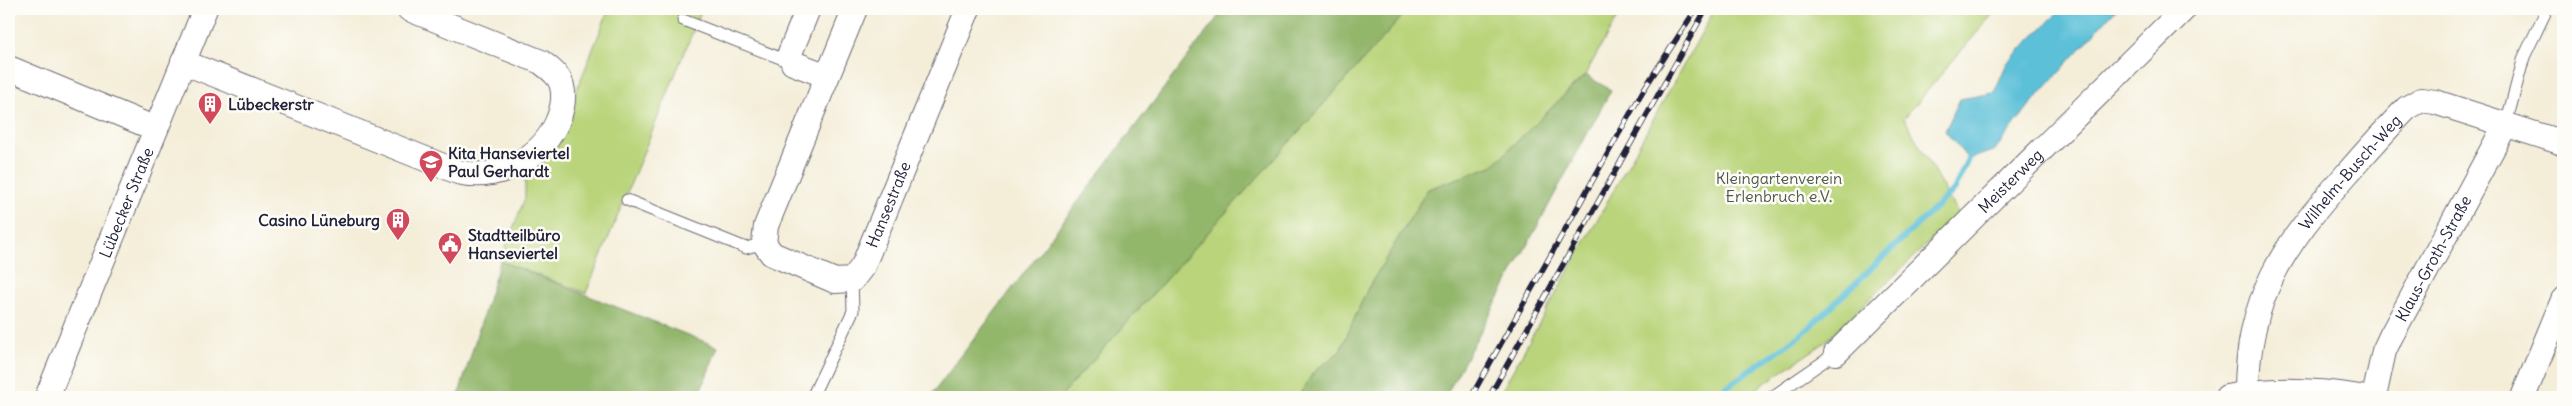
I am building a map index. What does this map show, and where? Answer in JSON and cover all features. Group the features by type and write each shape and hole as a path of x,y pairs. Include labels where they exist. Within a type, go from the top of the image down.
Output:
{"street":[{"name":"Lübecker Straße","path":"47,397 205,9"},
{"path":"183,62 458,172 490,174 531,157 547,140 559,118 564,96 557,76 541,62 409,9"},
{"path":"808,9 790,53 793,63 827,76"},
{"path":"852,280 835,281 772,254 764,243 766,226 855,9"},
{"name":"Hansestraße","path":"852,280 863,266 968,9"},
{"name":"Meisterweg","path":"1836,353 2184,9"},
{"path":"9,68 156,129"},
{"name":"Wilhelm-Busch-Weg","path":"2237,395 2247,364 2253,328 2266,289 2281,257 2311,215 2406,108 2421,100 2506,124 2563,143"},
{"name":"Klaus-Groth-Straße","path":"2374,397 2384,351 2390,336 2506,124"},
{"path":"2523,397 2563,300"},
{"path":"2237,395 2282,394 2360,397"}],"lane":[{"path":"2506,124 2524,57 2547,9"},
{"path":"683,20 793,63"},
{"path":"627,200 746,248 764,243"},
{"path":"812,397 852,311 852,280"},
{"path":"1772,397 1836,353"}],"green space":[{"path":"609,9 702,9 586,293 500,261 525,198 525,170 571,104"},
{"path":"1224,9 1409,9 1060,397 930,397"},
{"path":"1409,9 1622,9 1585,75 1492,166 1428,189 1368,288 1340,351 1313,373 1298,397 1060,397"},
{"name":"Kleingartenverein Erlenbruch e.V.","path":"1715,9 1997,9 1904,118 1958,214 1824,343 1744,397 1498,397"},
{"path":"1585,75 1611,90 1445,397 1298,397 1313,373 1340,351 1368,288 1428,189 1492,166"},
{"path":"500,261 718,347 698,397 458,397"}],"water":[{"path":"2061,9 2116,9 2029,106 1994,151 1968,159 1945,131 1960,99 1994,93 2007,63"}],"waterway":[{"path":"1712,397 1802,334 1954,190 1968,159"}],"railway":[{"path":"1471,397 1644,89 1696,9"},
{"path":"1489,397 1706,9"}],"place":[{"name":"Lübeckerstr","path":"210,125"},
{"name":"Kita Hanseviertel Paul Gerhardt","path":"431,183"},
{"name":"Casino Lüneburg","path":"398,241"},
{"name":"Stadtteilbüro Hanseviertel","path":"450,265"}]}
